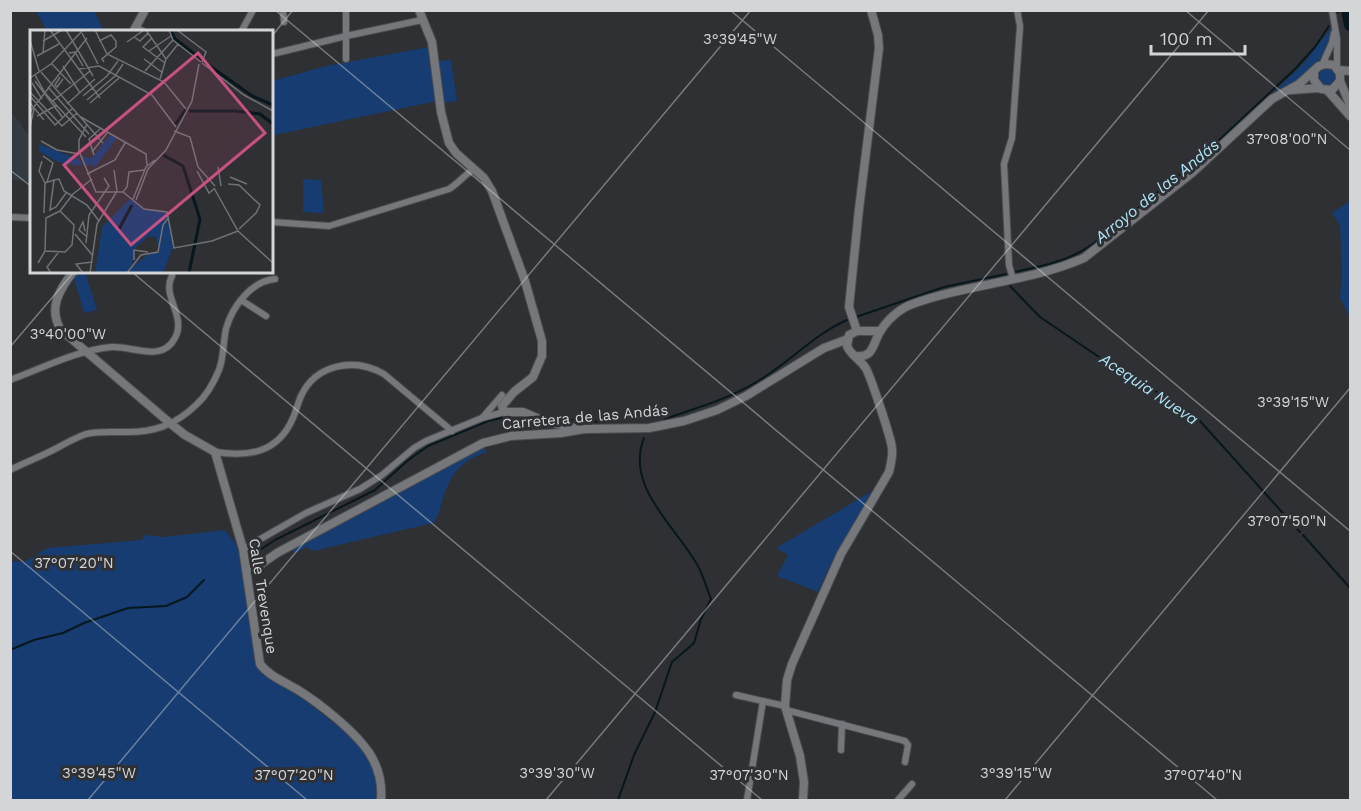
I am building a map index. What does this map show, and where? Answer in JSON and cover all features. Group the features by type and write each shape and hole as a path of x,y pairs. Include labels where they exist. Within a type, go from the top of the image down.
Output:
{"street":[{"path":"134,29 145,10"},
{"path":"242,30 253,10"},
{"path":"283,10 284,22"},
{"path":"346,10 346,59"},
{"path":"419,10 432,42 441,112 449,143 456,153 484,178 492,191 525,281 542,341 542,356 533,377 505,396 482,418"},
{"path":"857,331 849,307 879,48 871,10"},
{"path":"1013,279 1009,265 1004,164 1012,138 1020,26 1017,10"},
{"path":"1332,10 1337,39 1337,69 1350,105"},
{"path":"273,54 422,20"},
{"path":"866,368 867,354 880,332 893,315 907,306 938,295 1013,279 1072,263 1094,251 1193,172 1272,99 1289,90 1322,65 1332,43 1335,29"},
{"path":"1322,65 1330,64 1337,69 1350,72"},
{"path":"1314,72 1314,80 1318,88"},
{"path":"1328,91 1335,88 1340,80 1350,72"},
{"path":"1289,90 1318,88 1328,91 1350,116"},
{"path":"273,222 329,226 449,189 474,169"},
{"path":"10,217 30,218"},
{"path":"72,273 58,294 54,313 60,330 171,424 215,452 248,454 271,446 287,430 301,396 317,375 350,363 374,368 384,374 452,431"},
{"path":"10,380 86,352 116,347 156,352 172,342 177,335 179,325 169,293 169,280 172,276"},
{"path":"10,470 87,434 139,433 157,430 171,424 197,404 214,382 220,368 226,330 241,300 261,284 275,279"},
{"path":"241,300 266,316"},
{"path":"848,349 848,339 852,333 857,331 880,332"},
{"path":"866,332 872,338 873,345"},
{"name":"Carretera de las Andás","path":"247,569 257,567 277,553 483,443 511,436 584,429 649,428 684,421 717,410 746,396 824,348 848,339"},
{"path":"803,801 804,782 801,764 785,708 787,680 833,569 881,487 890,466 892,447 866,368 848,349 833,345"},
{"path":"856,356 867,354"},
{"path":"503,411 505,396"},
{"path":"243,549 306,513 360,489 382,476 414,448 482,418 503,411 531,414 561,433"},
{"path":"545,423 584,429"},
{"path":"545,423 546,434"},
{"name":"Calle Trevenque","path":"215,452 243,549 260,664 268,672 324,708 366,746 380,777 381,801"},
{"path":"736,695 905,741 908,745 905,762"},
{"path":"747,801 762,701"},
{"path":"841,750 842,724"},
{"path":"898,801 912,784"}],"shaded area":[{"path":"36,11 94,11 104,30 46,30"},
{"path":"1331,28 1328,45 1313,67 1293,84 1272,94 1304,63"},
{"path":"429,47 437,101 273,136 273,81 326,66"},
{"path":"449,60 457,101 444,103 439,61"},
{"path":"1324,69 1330,69 1335,77 1333,83 1324,85 1319,80 1319,74"},
{"path":"11,113 30,135 30,181 11,180"},
{"path":"303,179 321,180 324,213 303,212"},
{"path":"1350,201 1350,317 1340,298 1342,273 1340,225 1332,213"},
{"path":"77,274 86,275 97,310 84,313 74,278"},
{"path":"483,447 487,452 464,463 454,474 433,523 313,551 307,547 294,553 292,549"},
{"path":"874,490 851,527 818,592 777,576 788,555 776,548"},
{"path":"225,530 239,548 256,667 306,701 355,740 372,764 378,788 377,800 11,800 10,561 24,562 48,548 142,540 144,535 164,537"}],"waterway":[{"path":"1347,10 1350,25"},
{"name":"Arroyo de las Andás","path":"1014,272 1065,259 1093,244 1201,157 1295,69 1315,47 1329,26"},
{"name":"Arroyo de las Andás","path":"856,317 944,287 1006,274"},
{"name":"Acequia Nueva","path":"1010,286 1040,317 1099,357 1188,411 1200,421 1300,532"},
{"name":"Arroyo de las Andás","path":"665,419 751,385 774,371 824,332 847,320"},
{"path":"249,557 275,540 375,490 407,461 428,446 488,421 510,416 526,416"},
{"path":"546,418 604,422"},
{"name":"Arroyo de las Andás","path":"618,800 634,755 655,712 672,662 694,643 701,619 711,599 699,568 647,491 641,474 640,456 644,438"},
{"name":"Acequia Nueva","path":"1303,535 1350,588"},
{"path":"10,650 128,608 166,606 187,597 204,580"}]}
